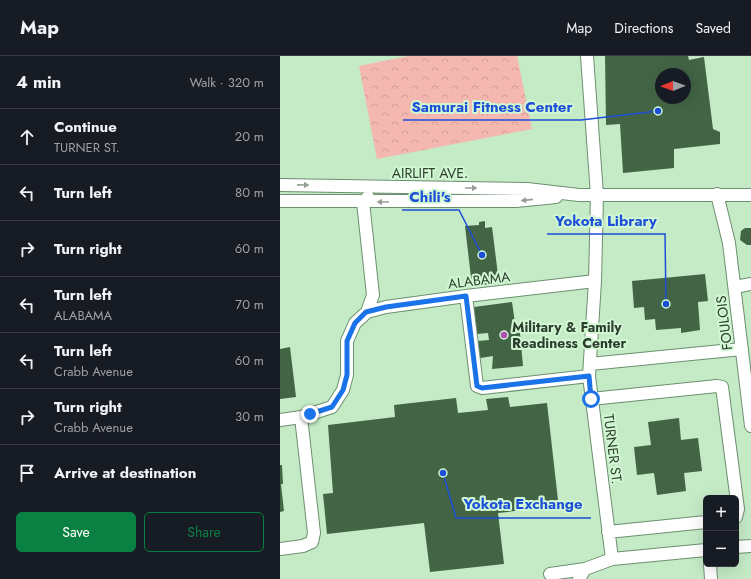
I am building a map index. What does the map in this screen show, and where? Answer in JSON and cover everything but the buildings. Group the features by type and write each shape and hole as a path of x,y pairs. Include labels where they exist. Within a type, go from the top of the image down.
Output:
{"street":[{"name":"TURNER ST.","path":"587,56 597,195 595,282 590,370 591,399 612,559"},
{"name":"AIRLIFT AVE.","path":"280,185 527,189 579,195"},
{"path":"280,420 301,417 332,407 343,390 347,375 347,341 355,323 366,312 373,295 363,202 376,187"},
{"name":"FOULOIS","path":"717,194 729,243 751,426"},
{"name":"AIRLIFT AVE.","path":"280,201 516,201 579,195 751,195"},
{"name":"ALABAMA","path":"366,312 386,307 466,296 595,282"},
{"path":"735,287 751,284"},
{"path":"466,296 477,386 482,388 590,370 742,349"},
{"path":"591,399 717,386 722,387 736,495"},
{"path":"280,549 302,546 312,542 314,533 301,417"},
{"path":"608,532 703,522"},
{"path":"739,547 751,546"},
{"path":"550,574 582,574 612,559 703,550"},
{"path":"710,567 711,579"}],"green space":[{"path":"408,56 517,56 532,129 377,159 359,66"}],"place":[{"name":"Samurai Fitness Center","path":"658,111"},
{"name":"Chili's","path":"482,255"},
{"name":"Yokota Library","path":"666,304"},
{"name":"Military & Family Readiness Center","path":"504,335"},
{"name":"Yokota Exchange","path":"443,473"}],"route":[{"path":"310,414 321,412 332,407 343,390 347,375 347,341 355,323 366,312 386,307 466,296 477,386 482,388 589,376 591,399"}]}
